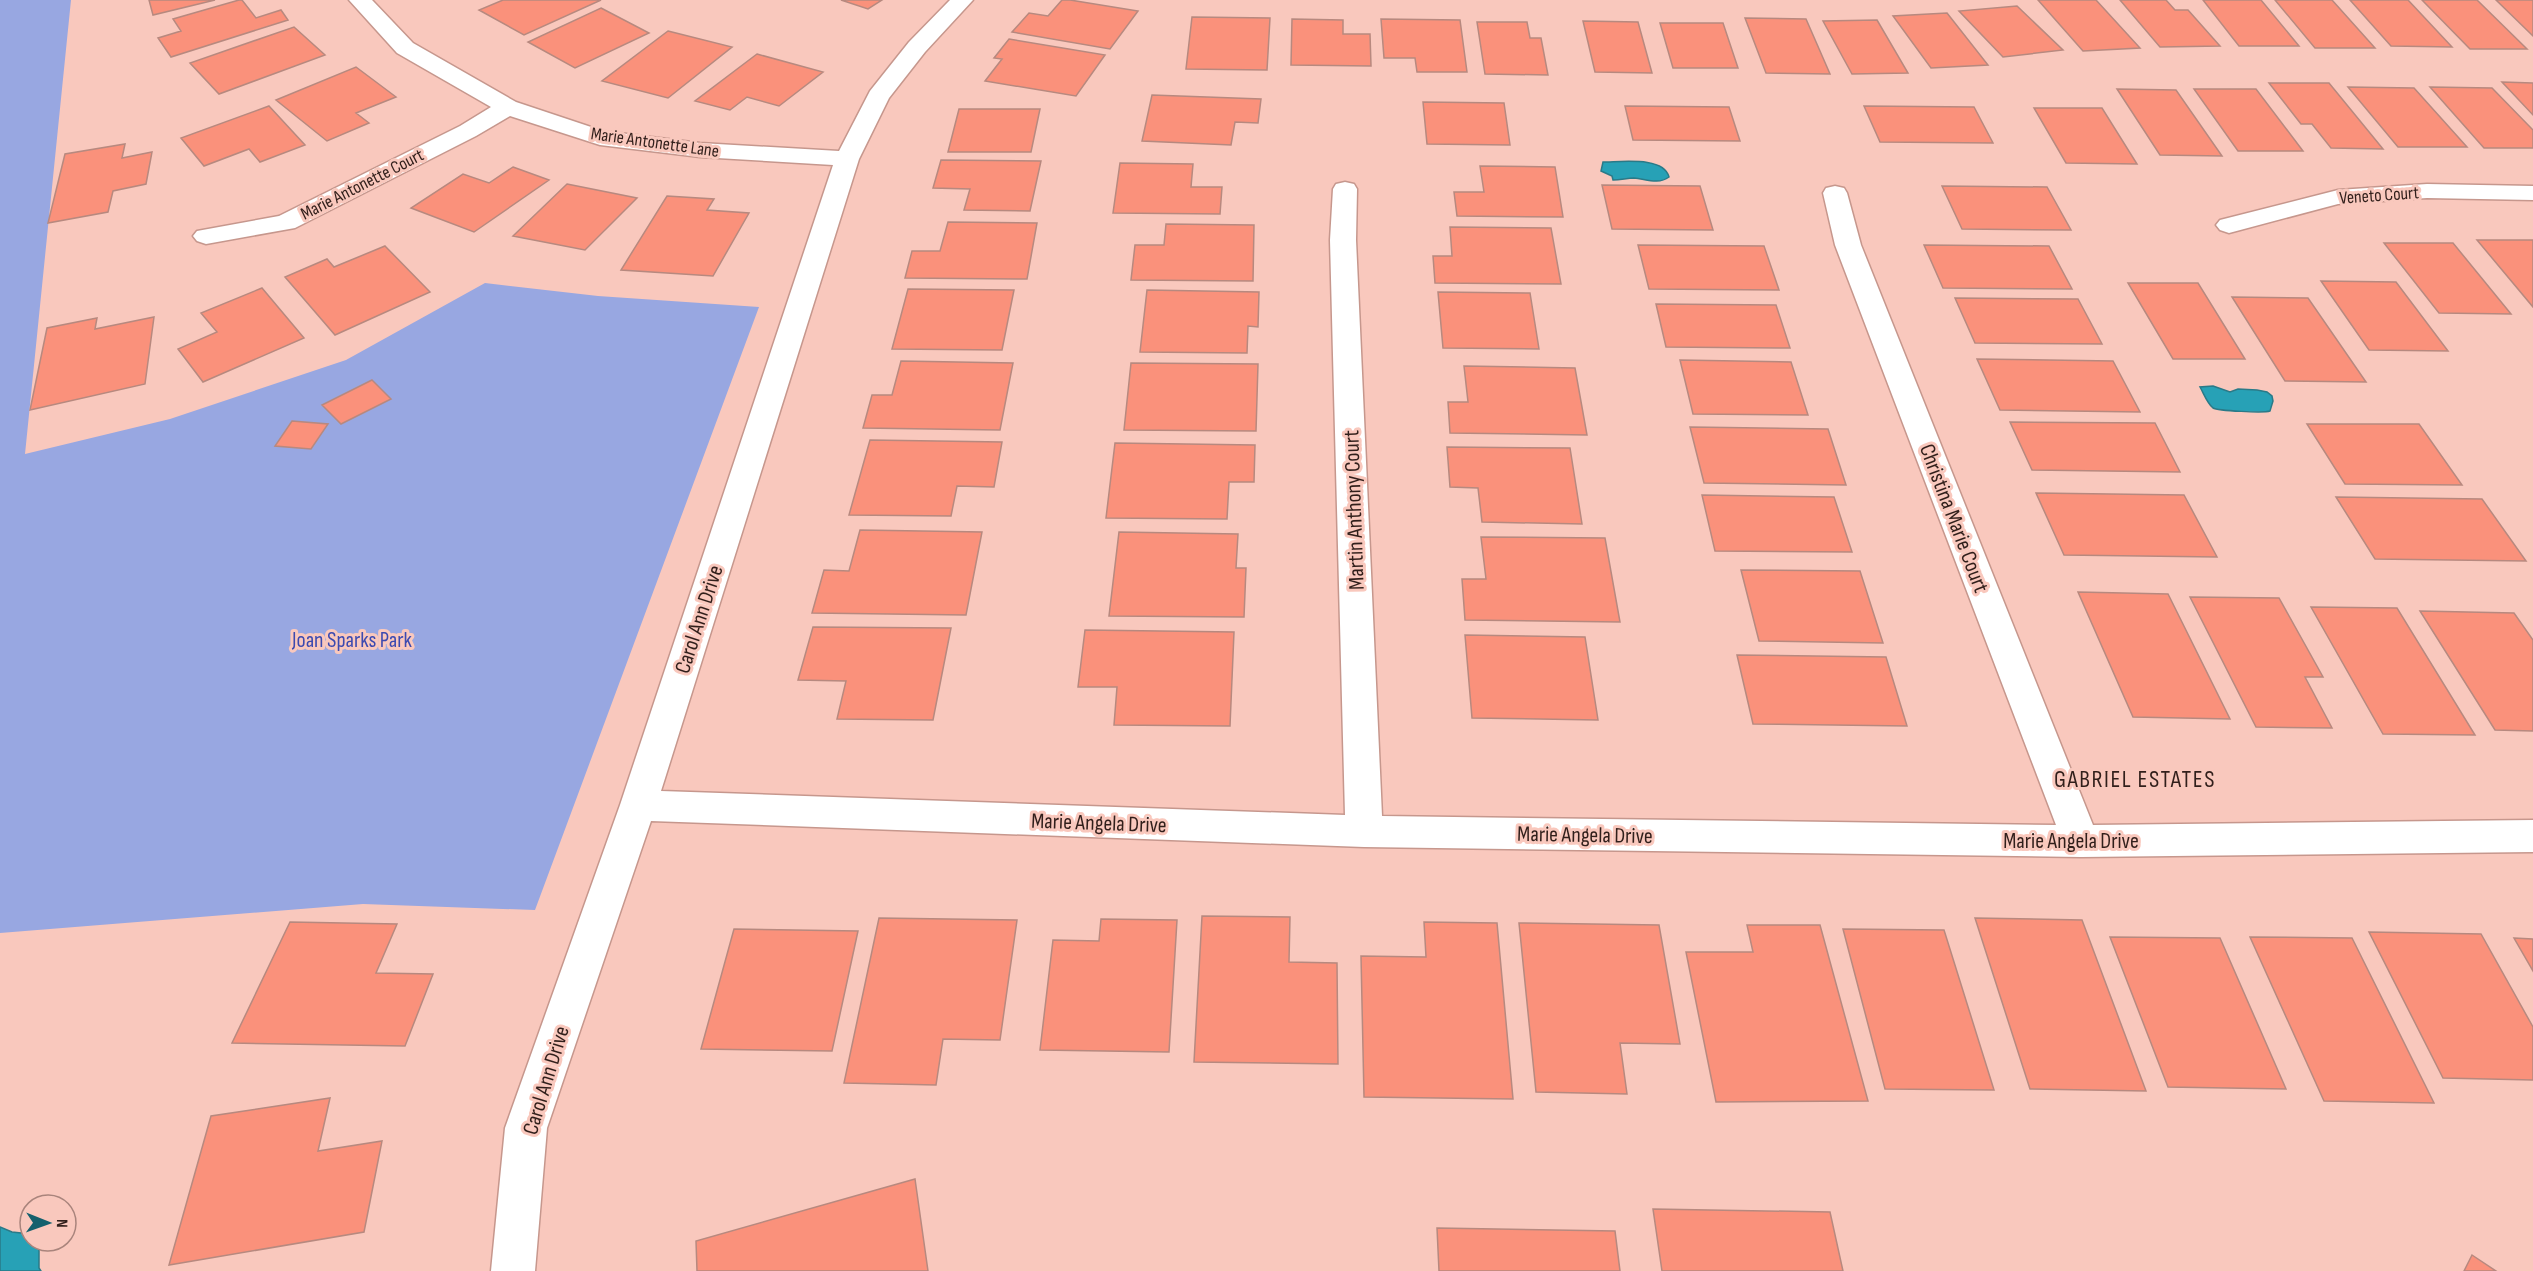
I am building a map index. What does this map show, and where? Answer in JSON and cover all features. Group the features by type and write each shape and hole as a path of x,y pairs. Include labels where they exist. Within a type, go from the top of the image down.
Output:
{"street":[{"name":"Marie Antonette Lane","path":"360,0 405,48 508,107 600,138 700,150 847,159"},
{"name":"Carol Ann Drive","path":"513,1271 526,1128 638,805 847,159 878,96 917,47 962,0"},
{"name":"Marie Antonette Court","path":"206,237 286,223 468,131 508,107"},
{"name":"Martin Anthony Court","path":"1345,189 1344,252 1365,831"},
{"name":"Veneto Court","path":"2229,225 2338,196 2427,192 2533,193"},
{"name":"Christina Marie Court","path":"1835,193 1848,245 2081,841"},
{"name":"Marie Angela Drive","path":"638,805 1365,831 2081,841 2533,836"}],"green space":[{"name":"Joan Sparks Park","path":"0,0 71,0 25,454 170,419 346,360 485,283 598,296 759,307 535,910 363,904 0,933"}],"shaded area":[{"path":"1603,162 1651,163 1665,170 1669,177 1656,181 1634,178 1613,180 1612,176 1601,171"},
{"path":"2213,386 2230,392 2238,389 2267,392 2272,396 2273,401 2270,411 2213,408 2200,387"},
{"path":"0,1227 18,1233 18,1253 39,1253 41,1271 0,1271"}],"building":[{"path":"149,0 215,0 153,15"},
{"path":"242,0 256,18 281,10 288,20 171,57 158,38 181,31 173,19"},
{"path":"503,0 601,0 524,35 479,10"},
{"path":"841,0 882,0 868,9"},
{"path":"1062,0 1138,11 1110,49 1012,32 1029,13 1048,16"},
{"path":"2038,0 2096,0 2140,48 2083,51"},
{"path":"2120,0 2166,0 2175,10 2188,10 2220,46 2160,47"},
{"path":"2203,0 2261,0 2299,46 2239,46"},
{"path":"2275,0 2332,0 2375,48 2315,48"},
{"path":"2350,0 2408,0 2452,47 2391,46"},
{"path":"2422,0 2477,0 2527,49 2470,49"},
{"path":"2496,0 2533,0 2533,36"},
{"path":"2017,6 2063,50 2003,57 1959,11"},
{"path":"601,8 649,33 575,68 528,42"},
{"path":"1947,13 1988,65 1931,68 1893,16"},
{"path":"1192,17 1270,18 1267,70 1186,69"},
{"path":"1745,18 1806,19 1830,74 1766,73"},
{"path":"1292,19 1343,20 1343,34 1370,34 1371,66 1291,65"},
{"path":"1381,19 1460,20 1467,72 1417,72 1415,58 1384,58"},
{"path":"1877,20 1908,73 1852,74 1823,21"},
{"path":"1583,21 1638,22 1652,73 1595,72"},
{"path":"1477,22 1527,22 1530,38 1541,38 1548,75 1485,74"},
{"path":"1660,23 1723,23 1738,68 1673,68"},
{"path":"294,27 325,55 219,94 190,63"},
{"path":"668,31 732,47 668,98 602,81"},
{"path":"1009,39 1105,55 1076,96 985,81 1002,59 994,58"},
{"path":"757,54 823,72 779,106 747,97 730,110 695,101"},
{"path":"356,67 396,97 356,113 369,123 327,141 276,100"},
{"path":"2502,82 2533,83 2533,115"},
{"path":"2269,83 2329,83 2383,149 2331,148 2312,124 2301,124"},
{"path":"2348,87 2414,88 2467,147 2398,147"},
{"path":"2430,87 2492,88 2533,130 2533,148 2484,148"},
{"path":"2117,89 2176,90 2222,156 2160,155"},
{"path":"2194,89 2256,89 2303,151 2238,151"},
{"path":"1152,95 1261,99 1258,123 1235,122 1231,145 1142,141"},
{"path":"1423,102 1504,103 1510,145 1427,144"},
{"path":"269,106 305,145 260,162 249,149 204,166 181,138"},
{"path":"1625,106 1729,107 1740,141 1633,140"},
{"path":"1864,106 1974,107 1993,143 1880,142"},
{"path":"2034,108 2102,108 2137,164 2066,163"},
{"path":"959,109 1040,109 1031,152 948,152"},
{"path":"125,144 122,158 152,152 146,184 113,191 108,212 48,223 65,154"},
{"path":"941,160 1041,161 1030,211 964,210 970,189 933,188"},
{"path":"1120,163 1193,164 1191,187 1222,187 1220,214 1113,213"},
{"path":"1480,166 1555,167 1563,217 1457,216 1454,192 1484,192"},
{"path":"513,167 549,180 474,232 411,208 463,174 489,183"},
{"path":"567,184 637,198 585,250 513,236"},
{"path":"1602,185 1700,186 1713,230 1612,229"},
{"path":"1942,186 2047,187 2071,230 1962,229"},
{"path":"667,196 714,199 707,210 749,213 713,276 621,270"},
{"path":"948,222 1037,223 1027,279 905,278 912,251 940,251"},
{"path":"1166,224 1254,225 1253,281 1131,280 1135,245 1164,245"},
{"path":"1450,227 1551,228 1561,284 1435,283 1433,256 1452,256"},
{"path":"2477,240 2533,240 2533,307"},
{"path":"2384,243 2453,243 2511,314 2439,313"},
{"path":"1638,245 1764,246 1779,290 1649,289"},
{"path":"1924,245 2049,246 2072,289 1943,288"},
{"path":"385,246 430,292 335,335 285,277 327,259 334,267"},
{"path":"2321,281 2396,282 2448,351 2369,350"},
{"path":"2128,283 2198,283 2245,359 2173,359"},
{"path":"262,288 304,338 203,382 178,349 217,332 201,313"},
{"path":"908,289 1014,290 1002,350 892,349"},
{"path":"1147,290 1259,292 1258,327 1248,326 1247,353 1140,352"},
{"path":"1438,292 1530,293 1539,349 1443,348"},
{"path":"2232,297 2308,298 2366,382 2285,381"},
{"path":"1955,298 2078,299 2102,344 1975,343"},
{"path":"1656,304 1776,305 1790,348 1666,347"},
{"path":"154,317 145,384 30,410 47,328 97,318 95,329"},
{"path":"1977,359 2113,361 2140,412 2000,410"},
{"path":"1680,360 1791,362 1808,415 1693,414"},
{"path":"901,361 1013,363 1000,430 863,428 872,395 892,395"},
{"path":"1131,363 1258,364 1256,431 1124,430"},
{"path":"1464,366 1575,368 1587,435 1450,433 1448,402 1468,402"},
{"path":"372,380 391,399 341,424 322,405"},
{"path":"292,421 328,424 311,449 275,446"},
{"path":"2010,422 2155,423 2180,472 2032,470"},
{"path":"2307,424 2419,424 2462,485 2345,484"},
{"path":"1690,427 1828,429 1846,485 1704,483"},
{"path":"870,440 1002,442 994,487 957,486 951,516 849,515"},
{"path":"1115,443 1255,445 1254,482 1229,482 1227,519 1106,518"},
{"path":"1447,447 1570,448 1582,524 1482,522 1478,488 1450,487"},
{"path":"2036,493 2184,495 2217,557 2064,555"},
{"path":"1702,495 1834,497 1852,552 1715,551"},
{"path":"2336,497 2482,499 2526,561 2375,559"},
{"path":"860,530 982,532 966,615 812,613 824,570 849,571"},
{"path":"1119,532 1238,534 1236,568 1246,568 1244,617 1109,616"},
{"path":"1481,537 1605,538 1620,622 1465,620 1462,579 1486,579"},
{"path":"1741,570 1860,571 1883,643 1759,641"},
{"path":"2078,592 2168,594 2230,719 2133,717"},
{"path":"2190,597 2279,598 2323,677 2305,677 2332,728 2256,727"},
{"path":"2311,607 2397,608 2475,735 2383,734"},
{"path":"2420,611 2514,613 2533,640 2533,731 2495,730"},
{"path":"813,627 951,628 933,720 837,719 846,681 798,680"},
{"path":"1085,630 1234,632 1230,726 1114,725 1117,687 1078,687"},
{"path":"1465,635 1585,637 1598,720 1472,718"},
{"path":"1737,655 1886,657 1907,726 1753,724"},
{"path":"1202,916 1290,917 1289,962 1337,963 1338,1064 1194,1062"},
{"path":"879,918 1017,920 1000,1040 943,1039 936,1085 844,1083"},
{"path":"1975,918 2082,920 2146,1091 2030,1089"},
{"path":"1101,919 1177,920 1169,1052 1040,1050 1053,940 1099,941"},
{"path":"290,922 397,924 376,973 433,974 405,1046 232,1043"},
{"path":"1424,922 1497,923 1513,1099 1364,1097 1361,956 1426,957"},
{"path":"1519,923 1659,925 1680,1044 1620,1043 1627,1094 1536,1092"},
{"path":"1747,925 1820,925 1868,1101 1716,1102 1686,952 1753,952"},
{"path":"734,929 858,931 832,1051 701,1049"},
{"path":"1843,929 1944,930 1994,1090 1885,1089"},
{"path":"2369,932 2481,934 2533,1027 2533,1080 2443,1078"},
{"path":"2110,937 2220,938 2286,1089 2168,1087"},
{"path":"2250,937 2352,938 2434,1103 2324,1101"},
{"path":"2514,938 2533,939 2533,971"},
{"path":"330,1098 318,1151 382,1141 364,1232 169,1265 211,1116"},
{"path":"915,1179 928,1271 697,1271 696,1241"},
{"path":"1653,1209 1830,1212 1843,1271 1662,1271"},
{"path":"1437,1228 1615,1231 1620,1271 1439,1271"},
{"path":"2472,1255 2496,1271 2464,1271"}],"district":[{"name":"GABRIEL ESTATES","path":"2135,779"}]}
